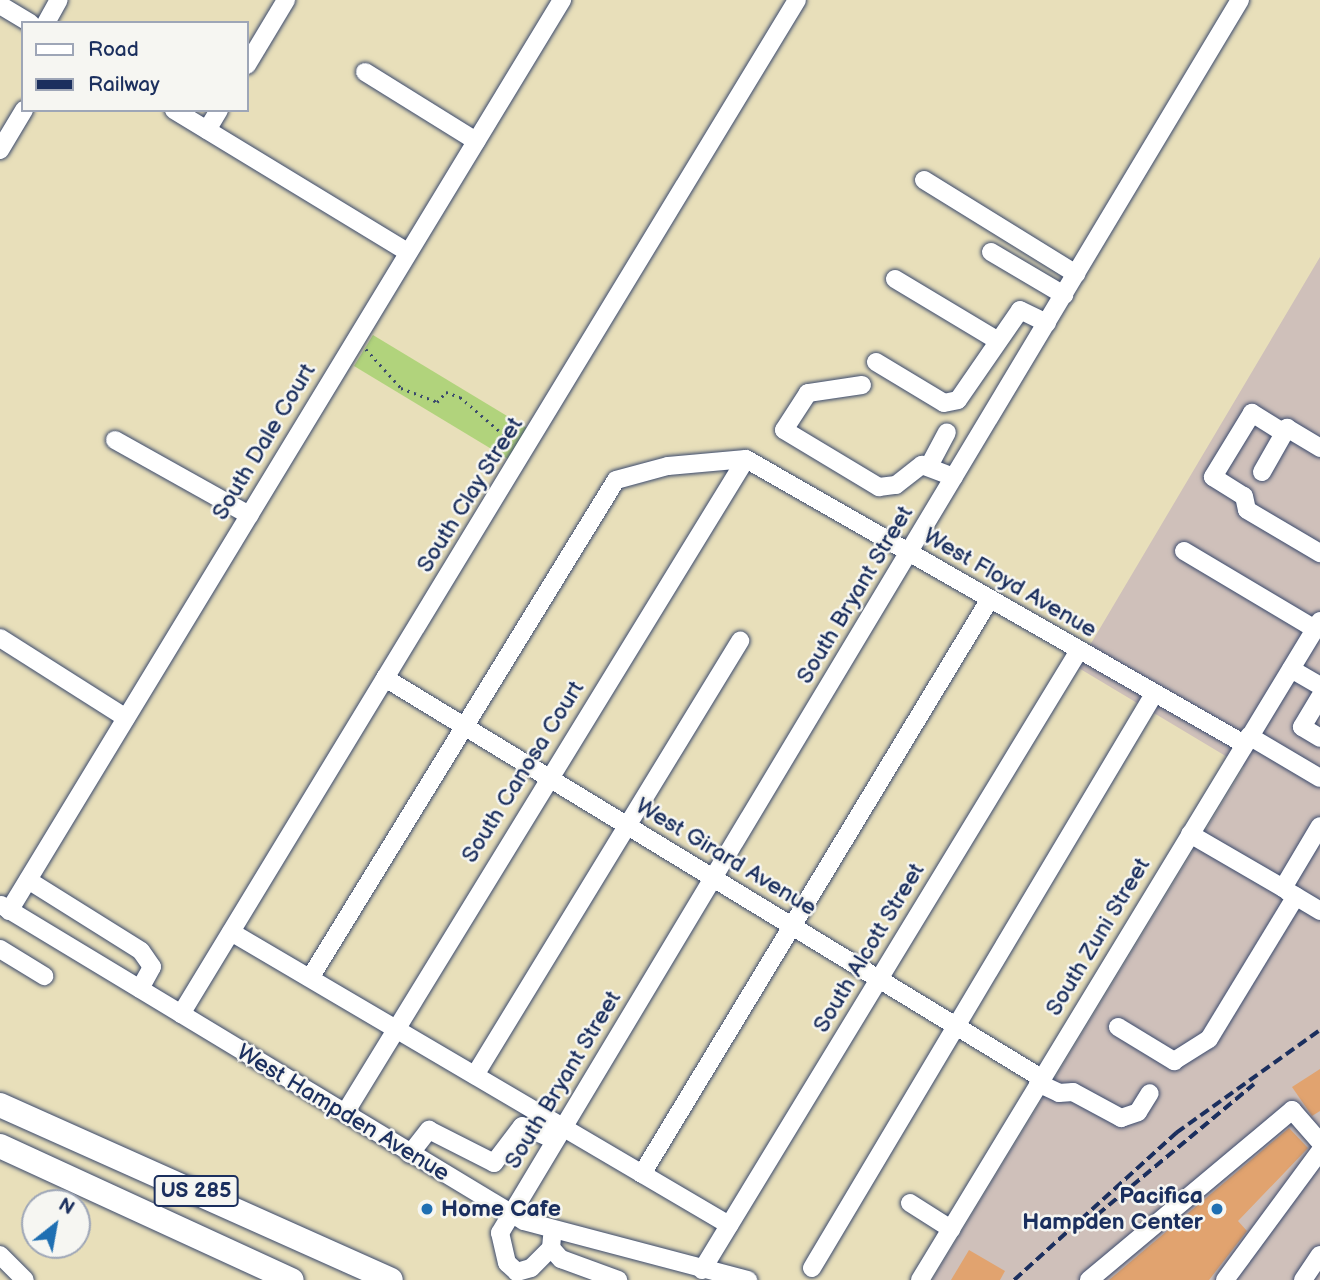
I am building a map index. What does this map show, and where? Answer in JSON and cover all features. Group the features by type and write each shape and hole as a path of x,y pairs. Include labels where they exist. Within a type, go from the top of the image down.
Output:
{"highway":[{"name":"US 285","path":"0,1105 391,1280"},
{"name":"US 285","path":"0,1146 283,1277"}],"street":[{"path":"248,63 286,0"},
{"name":"South Dale Court","path":"3,909 28,880 562,0"},
{"name":"South Clay Street","path":"181,1014 527,450 797,0"},
{"name":"South Bryant Street","path":"552,1240 524,1272 511,1269 500,1238 511,1214 1240,0"},
{"path":"47,21 57,1"},
{"path":"0,5 27,21"},
{"path":"365,72 476,141"},
{"path":"0,150 23,112"},
{"path":"177,112 408,252"},
{"path":"207,130 218,112"},
{"path":"924,180 1076,274"},
{"path":"991,252 1064,295"},
{"path":"895,279 998,341"},
{"path":"876,362 944,403 958,400 1020,310 1047,323"},
{"path":"862,385 808,393 784,430 879,487 896,485 929,466 947,432"},
{"path":"1284,433 1252,413 1213,477 1244,496 1247,510 1320,553"},
{"path":"1262,472 1287,428 1320,448"},
{"path":"116,440 249,515"},
{"path":"310,978 461,725 617,480 746,458"},
{"name":"West Floyd Avenue","path":"746,458 1078,652 1154,694 1320,778"},
{"name":"South Canosa Court","path":"345,1114 547,779 746,458"},
{"path":"929,466 954,477"},
{"path":"1184,551 1318,625"},
{"path":"642,1174 990,599"},
{"name":"South Zuni Street","path":"920,1280 1318,625"},
{"path":"0,638 126,718"},
{"path":"475,1075 740,641"},
{"name":"South Alcott Street","path":"697,1273 729,1225 1078,652"},
{"path":"1291,669 1320,686"},
{"name":"West Girard Avenue","path":"385,678 547,779 714,877 1059,1093 1073,1092 1121,1118 1138,1112 1150,1093"},
{"path":"812,1268 1154,694"},
{"path":"1320,697 1302,727 1320,738"},
{"path":"1118,1027 1174,1060 1209,1039 1289,892 1320,826"},
{"path":"1190,834 1320,911"},
{"path":"28,880 141,951 152,967 140,989"},
{"name":"West Hampden Avenue","path":"3,909 140,989 552,1240 611,1248 697,1273 748,1280"},
{"path":"231,932 475,1075 559,1134 642,1174 729,1225"},
{"path":"0,949 44,976"},
{"path":"1089,1280 1292,1110 1320,1142"},
{"path":"410,1154 424,1134 436,1131 494,1163 517,1130 538,1121"},
{"path":"1225,1280 1320,1151"},
{"path":"910,1203 951,1229"},
{"path":"552,1240 561,1259 612,1278 611,1248"},
{"path":"0,1255 25,1280"},
{"path":"1303,1280 1320,1255"}],"path":[{"path":"354,341 381,359 401,388 437,402 446,392 460,397 527,450"}],"shaded area":[{"path":"1320,257 1320,1280 932,1280 1244,767 1077,667"}],"green space":[{"path":"373,335 527,428 508,459 354,366"}],"building":[{"path":"1320,1069 1320,1111 1312,1116 1292,1087"},
{"name":"Pacifica Hampden Center","path":"1289,1128 1308,1148 1238,1221 1247,1231 1209,1280 1109,1280"},
{"path":"969,1250 1005,1271 1000,1280 951,1280"}],"railway":[{"path":"1014,1280 1176,1133 1320,1030"},
{"path":"1074,1234 1254,1084"}],"place":[{"name":"Home Cafe","path":"427,1209"},
{"name":"Pacifica Hampden Center","path":"1217,1209"}]}
